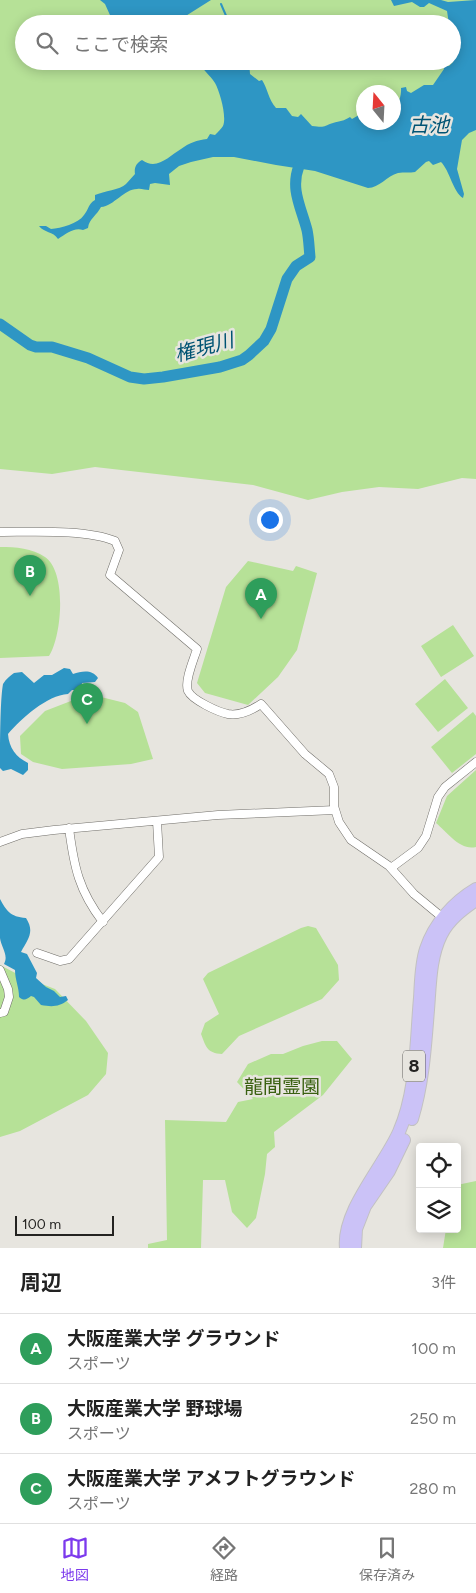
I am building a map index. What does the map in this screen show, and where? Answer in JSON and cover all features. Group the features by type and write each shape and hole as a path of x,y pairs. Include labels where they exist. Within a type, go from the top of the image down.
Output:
{"main road":[{"name":"8","path":"346,1248 347,1226 354,1208 392,1146 407,1110 412,1086 422,971 426,949 434,930 452,907 476,889"},
{"name":"8","path":"355,1248 356,1229 366,1206 389,1171 410,1127 418,1101 423,1069 432,966 442,934 457,914 476,900"}],"street":[{"path":"0,532 55,532 104,537 115,542 119,550 110,575 197,649 187,683 188,691 194,700 229,714 249,711 261,704 305,754 329,774 334,787 335,810 339,822 351,840 391,868 414,894 443,918"},
{"path":"391,868 418,848 426,836 438,797 476,762"},
{"path":"0,842 22,834 69,828 218,815 335,810"},
{"path":"37,953 60,962 69,959 159,857 157,821"},
{"path":"69,828 73,861 83,893 102,922"},
{"path":"0,970 8,989 4,1012 0,1013"}],"green space":[{"path":"0,0 476,0 476,479 462,478 418,489 379,487 342,492 308,500 253,485 95,467 52,474 0,469"},
{"path":"0,547 29,550 45,557 52,565 57,576 60,605 59,620 57,634 49,656 0,658"},
{"path":"248,561 293,571 296,566 317,573 297,650 278,677 248,705 205,693 197,683 226,587"},
{"path":"453,625 474,656 441,677 421,646"},
{"path":"445,679 468,708 438,732 415,704"},
{"path":"89,694 125,703 138,712 153,759 131,764 62,769 33,762 21,754 20,736 45,711"},
{"path":"473,712 476,716 476,754 452,773 431,747"},
{"path":"476,770 476,847 470,847 459,844 436,823 447,796"},
{"path":"308,926 316,928 338,965 339,980 322,999 239,1036 222,1054 210,1051 201,1034 205,1023 219,1014 203,979 208,973"},
{"path":"0,965 21,976 55,989 86,1021 108,1053 106,1074 88,1095 20,1131 0,1137"},
{"name":"龍間霊園","path":"322,1041 337,1041 352,1059 323,1095 274,1132 275,1147 267,1154 256,1218 247,1228 232,1212 225,1180 203,1180 201,1248 148,1248 148,1244 167,1240 165,1120 226,1122 238,1102 253,1099 237,1082 248,1064 271,1054 283,1054"},
{"path":"476,1181 476,1248 443,1248 445,1233 461,1233 461,1184"}],"water":[{"path":"100,0 211,0 187,15 110,15 105,4"},
{"name":"古池","path":"391,0 441,0 448,2 476,0 476,130 469,133 462,140 457,169 464,194 463,198 441,162 433,165 429,161 426,162 415,172 398,173 376,186 368,188 315,171 234,157 213,157 179,166 169,174 170,185 150,184 149,190 132,190 110,204 101,207 88,228 83,230 73,230 58,239 39,226 46,226 51,229 74,223 84,215 95,200 95,195 120,188 126,184 135,174 136,166 140,161 153,164 158,163 187,145 207,139 210,134 215,135 223,126 224,111 215,83 204,70 250,70 250,74 259,81 262,80 276,108 286,108 292,116 298,117 301,114 312,126 320,127 356,117 356,130 401,130 401,88 406,87 407,91 411,93 424,85 433,85 443,70 461,70 461,15 448,15 447,11 429,3 424,7 420,7 412,2 394,6"},
{"path":"64,668 70,669 73,674 90,672 98,678 95,682 82,683 81,690 72,690 68,694 60,695 43,703 20,722 8,734 14,751 28,763 28,770 23,775 11,769 3,771 0,768 3,684 14,673 22,672 34,683 44,675 52,675"},
{"path":"0,899 9,912 26,918 29,923 28,939 21,952 27,954 37,973 36,978 60,997 66,996 68,1000 62,1004 45,1006 41,1005 34,997 31,996 25,1000 19,997 15,970 4,964 6,957 0,938"}],"waterway":[{"path":"221,4 226,15"},
{"name":"権現川","path":"0,324 30,345 52,347 88,358 130,377 144,379 163,377 220,367 242,360 264,341 271,329 287,279 296,266 310,257 307,230 296,190 299,166"}],"place":[{"name":"大阪産業大学 野球場","path":"30,596"},
{"name":"大阪産業大学 グラウンド","path":"261,619"},
{"name":"大阪産業大学 アメフトグラウンド","path":"87,724"}]}
